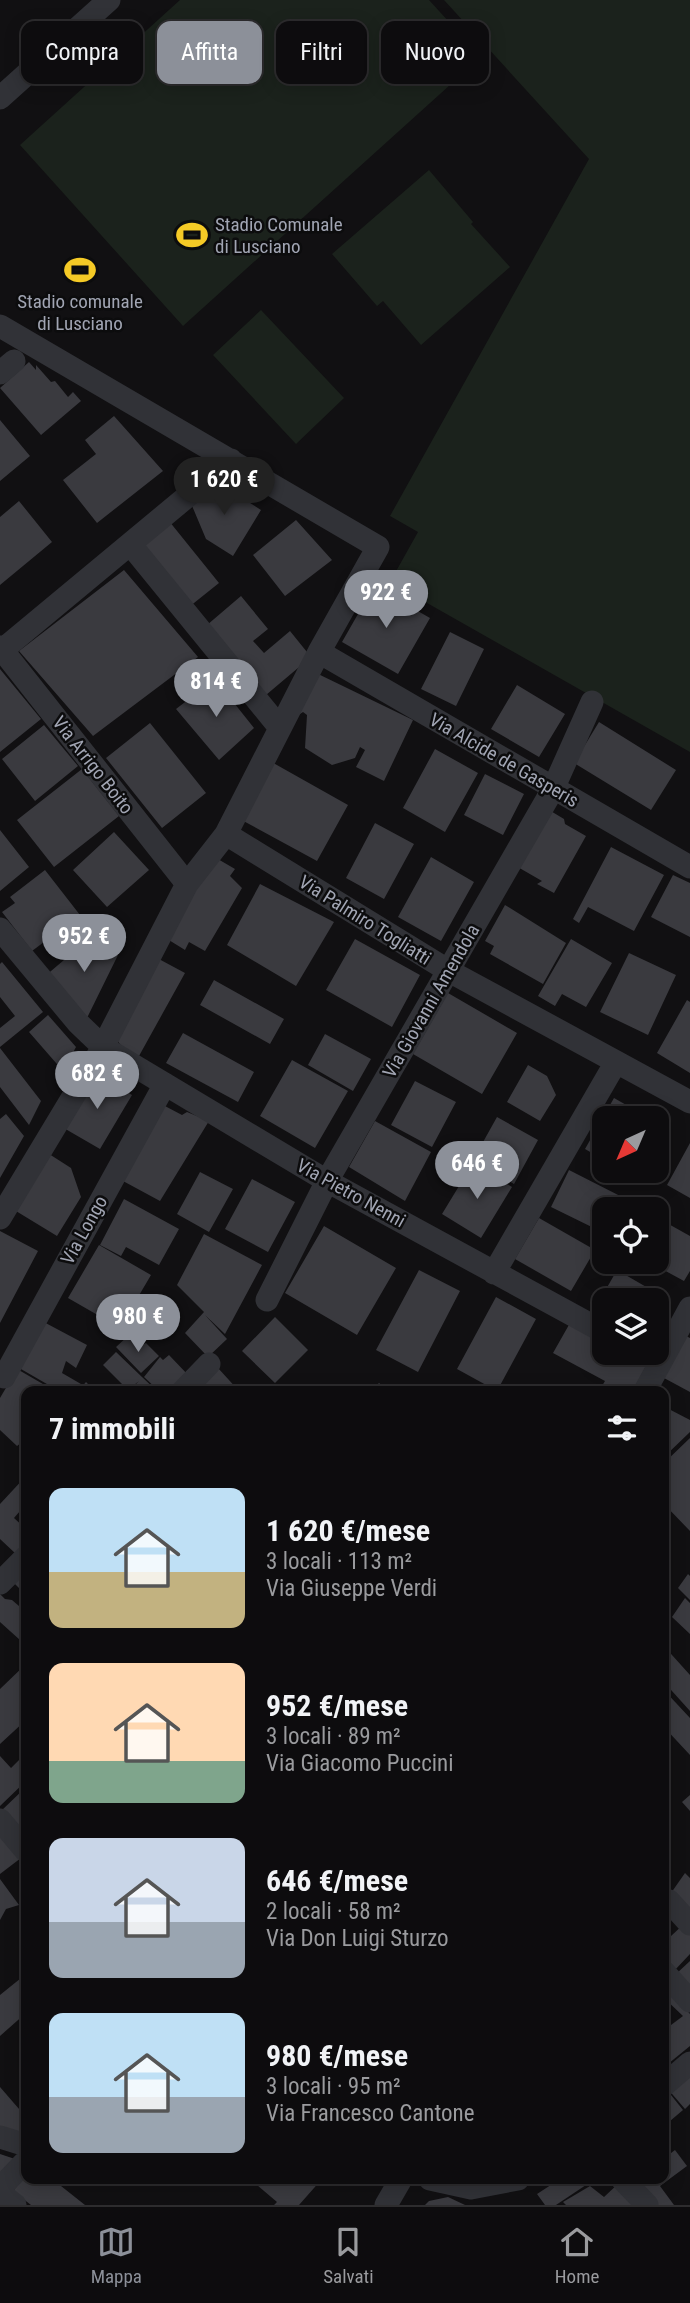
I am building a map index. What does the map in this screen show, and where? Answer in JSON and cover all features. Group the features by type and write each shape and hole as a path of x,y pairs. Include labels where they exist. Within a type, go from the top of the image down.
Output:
{"street":[{"path":"0,98 109,0"},
{"path":"0,326 378,547 319,652 226,834 187,884 103,1047 0,1218"},
{"path":"1,649 231,460"},
{"path":"130,544 280,728"},
{"name":"Via Arrigo Boito","path":"1,649 187,884"},
{"name":"Via Alcide de Gasperis","path":"319,652 690,867"},
{"name":"Via Giovanni Amendola","path":"267,1300 327,1181 553,789 592,702"},
{"name":"Via Palmiro Togliatti","path":"226,834 449,971 690,1102"},
{"name":"Via Pietro Nenni","path":"0,929 78,1023 103,1047 327,1181 592,1326"},
{"path":"494,1273 616,1062"},
{"name":"Via Longo","path":"4,1377 165,1084"},
{"path":"669,1335 690,1308"},
{"path":"188,1386 209,1364"},
{"path":"646,1386 650,1365"},
{"path":"0,1583 21,1562"},
{"path":"0,1819 21,1845"},
{"path":"669,1901 690,1924"},
{"path":"669,1978 690,2001"},
{"path":"669,2081 690,2063"},
{"path":"0,2137 21,2143"},
{"path":"15,2205 0,2191 21,2167"},
{"path":"386,2205 398,2184"},
{"path":"456,2184 482,2189 500,2184"},
{"path":"627,2184 647,2205"}],"shaded area":[{"name":"Stadio Comunale di Lusciano","path":"180,0 429,0 448,21 381,21 381,84 451,84 183,326 20,145 87,84 143,84 143,34"},
{"path":"444,0 690,0 690,752 390,582 418,532 390,516 589,159 489,49 489,21 463,21"},
{"path":"429,170 473,222 471,224 510,267 421,345 383,301 377,306 332,254"},
{"path":"261,310 344,398 296,444 213,355"}],"building":[{"path":"29,362 36,370 36,365 51,382 55,381 68,397 73,392 81,401 41,435 0,388"},
{"path":"114,416 163,471 97,523 63,480 96,454 85,440"},
{"path":"0,420 30,456 0,481"},
{"path":"217,482 261,510 233,556 206,539 190,501"},
{"path":"19,501 52,542 0,585 0,517"},
{"path":"296,520 332,560 285,596 253,555"},
{"path":"169,521 219,583 189,607 139,545"},
{"path":"124,570 198,657 93,736 19,651"},
{"path":"374,586 430,618 398,674 342,642"},
{"path":"241,596 268,629 253,641 264,653 290,631 311,657 266,695 207,625"},
{"path":"450,632 484,649 456,706 421,689"},
{"path":"0,669 41,719 0,752"},
{"path":"314,672 413,720 384,781 356,767 365,750 360,747 355,758 332,765 305,748 307,715 303,712 291,720"},
{"path":"215,679 254,728 219,760 176,709"},
{"path":"517,685 565,714 539,757 491,729"},
{"path":"599,722 676,770 651,810 574,763"},
{"path":"150,723 206,793 162,828 106,758"},
{"path":"44,725 78,766 35,801 2,759"},
{"path":"435,749 478,773 445,832 403,808"},
{"path":"268,760 348,805 317,861 236,817"},
{"path":"82,769 119,816 54,867 17,820"},
{"path":"485,774 524,794 503,835 464,815"},
{"path":"549,810 564,819 565,824 586,836 554,893 537,884 542,881 516,866"},
{"path":"375,823 414,844 384,899 346,878"},
{"path":"0,830 29,867 0,891"},
{"path":"114,832 149,870 107,907 73,870"},
{"path":"611,847 664,875 634,931 588,907 579,923 573,919"},
{"path":"211,855 235,869 230,876 242,888 205,951 189,942 185,950 164,937"},
{"path":"431,857 474,882 441,941 398,917"},
{"path":"45,870 80,915 32,951 2,912 15,903 10,897"},
{"path":"673,875 690,883 690,937 651,917"},
{"path":"260,884 334,922 296,986 227,945"},
{"path":"505,905 566,943 543,984 490,954 494,946 485,941"},
{"path":"98,931 118,955 85,1022 44,977"},
{"path":"355,939 420,975 392,1027 326,990"},
{"path":"571,939 612,963 586,1007 562,994 555,1006 538,996"},
{"path":"629,953 676,975 648,1035 600,1012"},
{"path":"157,958 185,973 139,1056 122,1047 114,1036"},
{"path":"2,962 43,1012 0,1047 0,1028 15,1016 0,997"},
{"path":"214,980 284,1019 270,1044 200,1005"},
{"path":"448,993 517,1033 482,1094 413,1054"},
{"path":"687,1000 690,1002 690,1073 657,1053"},
{"path":"48,1015 76,1047 63,1071 29,1032"},
{"path":"183,1033 254,1072 238,1102 166,1063"},
{"path":"325,1034 371,1059 353,1091 308,1065"},
{"path":"0,1048 41,1101 29,1125 0,1087"},
{"path":"292,1060 348,1091 315,1148 260,1116"},
{"path":"528,1065 547,1076 556,1095 540,1121 507,1102"},
{"path":"94,1072 132,1095 100,1149 62,1127"},
{"path":"415,1081 456,1102 432,1147 391,1125"},
{"path":"614,1098 628,1106 609,1106"},
{"path":"163,1105 182,1115 187,1112 209,1121 160,1201 123,1181"},
{"path":"6,1114 24,1136 0,1178 0,1119"},
{"path":"497,1117 538,1140 514,1184 473,1160"},
{"path":"375,1121 431,1152 405,1201 349,1167"},
{"path":"592,1137 592,1153 585,1149"},
{"path":"690,1143 690,1198 667,1185"},
{"path":"46,1152 71,1168 81,1197 57,1236 11,1208"},
{"path":"473,1163 512,1187 481,1238 442,1214"},
{"path":"569,1170 622,1197 592,1197 592,1227 551,1207"},
{"path":"200,1172 233,1189 209,1232 177,1214"},
{"path":"252,1179 295,1202 268,1252 225,1229"},
{"path":"124,1199 179,1229 159,1265 126,1247 121,1256 100,1245"},
{"path":"539,1218 592,1248 592,1255 571,1291 515,1259"},
{"path":"669,1224 690,1236 690,1271 684,1281 669,1273"},
{"path":"324,1226 396,1268 357,1335 285,1293"},
{"path":"0,1231 38,1251 0,1323"},
{"path":"204,1234 262,1265 225,1334 205,1315 227,1339 208,1357 185,1333 204,1312 177,1285"},
{"path":"99,1245 151,1275 121,1326 68,1298"},
{"path":"419,1270 460,1291 418,1372 376,1350"},
{"path":"615,1274 624,1274 648,1288 607,1288"},
{"path":"496,1297 536,1319 500,1386 488,1386 457,1369"},
{"path":"275,1317 308,1350 275,1383 242,1351"},
{"path":"40,1320 87,1345 76,1368 66,1361 62,1373 81,1384 79,1386 50,1386 14,1365"},
{"path":"570,1323 592,1335 592,1365 646,1365 636,1386 602,1386 605,1381 553,1353"},
{"path":"128,1336 138,1347 146,1343 159,1356 141,1373 116,1347"},
{"path":"686,1336 690,1338 690,1392 664,1378"},
{"path":"116,1352 152,1386 134,1386 139,1381 133,1386 124,1386 103,1365"},
{"path":"169,1355 190,1377 180,1386 154,1386 144,1377 160,1357 163,1360"},
{"path":"218,1368 234,1386 199,1386"},
{"path":"17,1369 46,1386 21,1386 21,1443 17,1446 0,1430 0,1398"},
{"path":"669,1409 690,1420 690,1432 669,1452"},
{"path":"690,1438 690,1531 669,1509 669,1458"},
{"path":"21,1481 21,1510 14,1518 21,1524 21,1548 16,1554 0,1539 0,1504"},
{"path":"21,1573 21,1590 13,1582"},
{"path":"688,1574 690,1576 690,1600 678,1588"},
{"path":"0,1594 21,1608 20,1640 0,1622"},
{"path":"685,1598 690,1603 690,1634 672,1617"},
{"path":"669,1652 690,1675 690,1711 669,1688"},
{"path":"21,1669 21,1725 0,1744 0,1689"},
{"path":"669,1695 690,1718 690,1755 669,1732"},
{"path":"0,1756 11,1768 21,1758 21,1786 0,1806"},
{"path":"21,1792 21,1835 1,1811"},
{"path":"690,1795 690,1811 682,1802"},
{"path":"0,1832 21,1858 0,1874"},
{"path":"685,1873 690,1878 690,1918 671,1893"},
{"path":"0,1879 19,1905 6,1909 0,1920"},
{"path":"685,1923 690,1928 690,1954 674,1971 669,1966 669,1934 671,1936"},
{"path":"690,1961 690,1989 676,1974"},
{"path":"21,1978 21,2017 0,2036 0,1995"},
{"path":"669,1990 690,2014 690,2046 669,2063 669,2026 683,2016 669,2003"},
{"path":"690,2069 690,2104 685,2109 669,2090 669,2086"},
{"path":"0,2087 21,2111 21,2140 0,2134"},
{"path":"669,2092 683,2110 669,2122"},
{"path":"675,2150 687,2166 669,2179 669,2154"},
{"path":"0,2154 15,2159 0,2175"},
{"path":"21,2181 21,2184 63,2184 61,2186 85,2205 31,2205 13,2191"},
{"path":"256,2184 318,2184 299,2205 274,2205 277,2202"},
{"path":"552,2184 588,2184 556,2205 545,2205 537,2194"},
{"path":"618,2184 622,2184 641,2205 566,2205 563,2202 590,2186 604,2197"},
{"path":"635,2184 663,2184 660,2186 674,2205 651,2205"},
{"path":"448,2197 465,2205 425,2205 429,2201"}],"place":[{"name":"Stadio Comunale di Lusciano","path":"192,235"},
{"name":"Stadio comunale di Lusciano","path":"80,270"}]}
